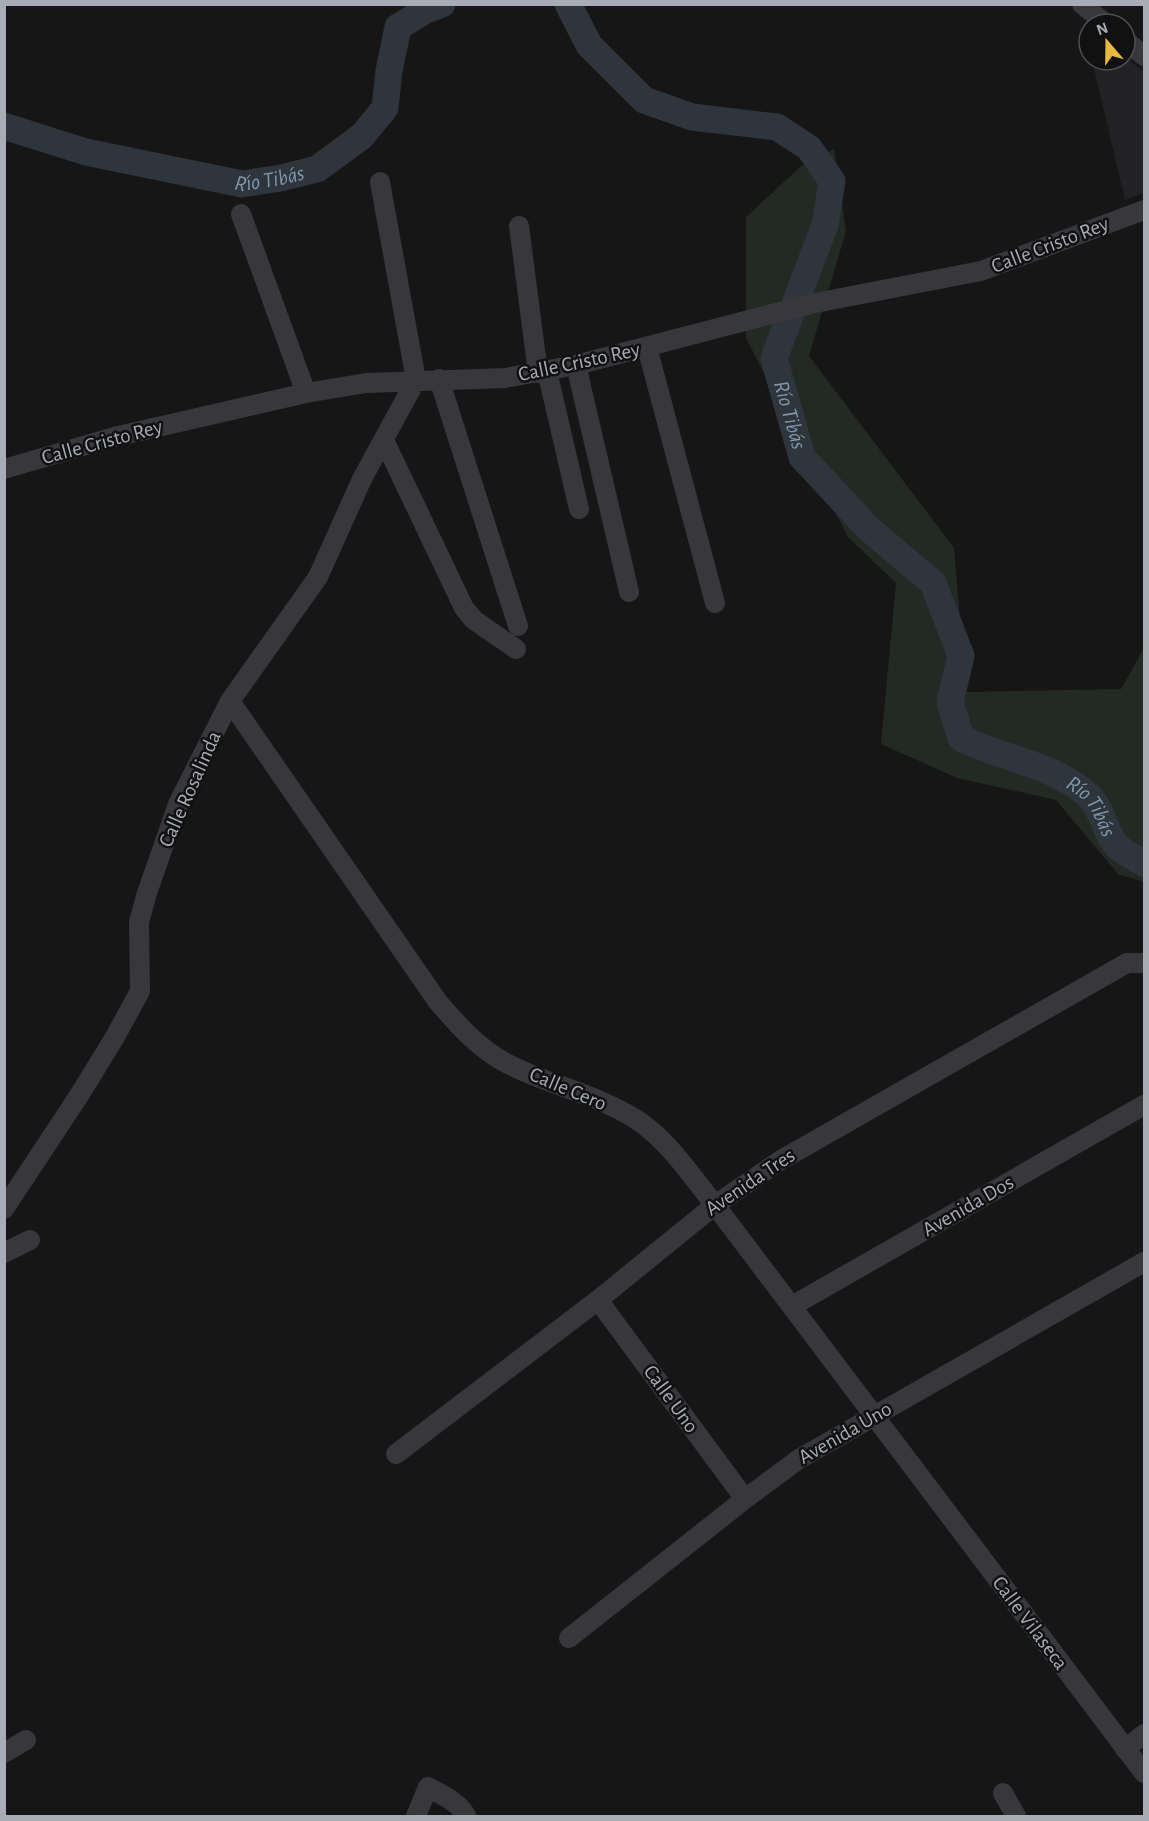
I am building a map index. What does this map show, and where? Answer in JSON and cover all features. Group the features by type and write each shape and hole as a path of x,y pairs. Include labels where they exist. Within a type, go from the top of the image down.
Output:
{"street":[{"path":"380,182 416,381"},
{"name":"Calle Cristo Rey","path":"4,469 114,437 306,393 366,383 505,378 576,365 758,319 810,303 981,272 1144,210"},
{"path":"240,214 306,393"},
{"path":"519,226 543,372 579,509"},
{"path":"647,347 715,603"},
{"path":"576,365 629,592"},
{"path":"439,379 518,626"},
{"name":"Calle Rosalinda","path":"4,1209 80,1094 140,991 139,922 178,804 230,701 318,577 362,478 416,381"},
{"path":"384,440 464,608 474,620 516,649"},
{"name":"Calle Cero","path":"230,701 438,1002 467,1036 504,1062 605,1104 636,1120 659,1137 714,1204 917,1472"},
{"name":"Avenida Tres","path":"396,1454 598,1300 714,1204 781,1160 1107,973 1127,963 1141,962"},
{"name":"Avenida Dos","path":"792,1306 1144,1105"},
{"path":"4,1253 30,1240"},
{"name":"Avenida Uno","path":"569,1638 799,1459 1144,1262"},
{"name":"Calle Uno","path":"598,1300 745,1499"},
{"name":"Calle Vilaseca","path":"917,1472 1144,1773"},
{"path":"1125,1749 1144,1734"},
{"path":"4,1753 26,1740"},
{"path":"416,1816 428,1787 455,1803 466,1816"},
{"path":"1003,1793 1016,1816"}],"shaded area":[{"path":"1137,66 1144,72 1144,193 1125,200 1095,72 1137,72"},
{"path":"834,149 846,231 809,356 954,548 966,692 1121,689 1144,648 1144,882 1118,874 1056,800 957,778 881,744 896,583 848,537 746,338 746,217 800,167"}],"waterway":[{"name":"Río Tibás","path":"4,126 86,152 242,184 317,169 362,136 385,108 389,71 398,27 424,11 442,4"},
{"name":"Río Tibás","path":"568,4 589,45 644,100 692,117 777,127 809,148 832,181 825,225 774,358 802,457 868,528 933,583 961,656 950,702 961,738 1042,768 1073,784 1092,799 1117,846 1144,863"}]}
